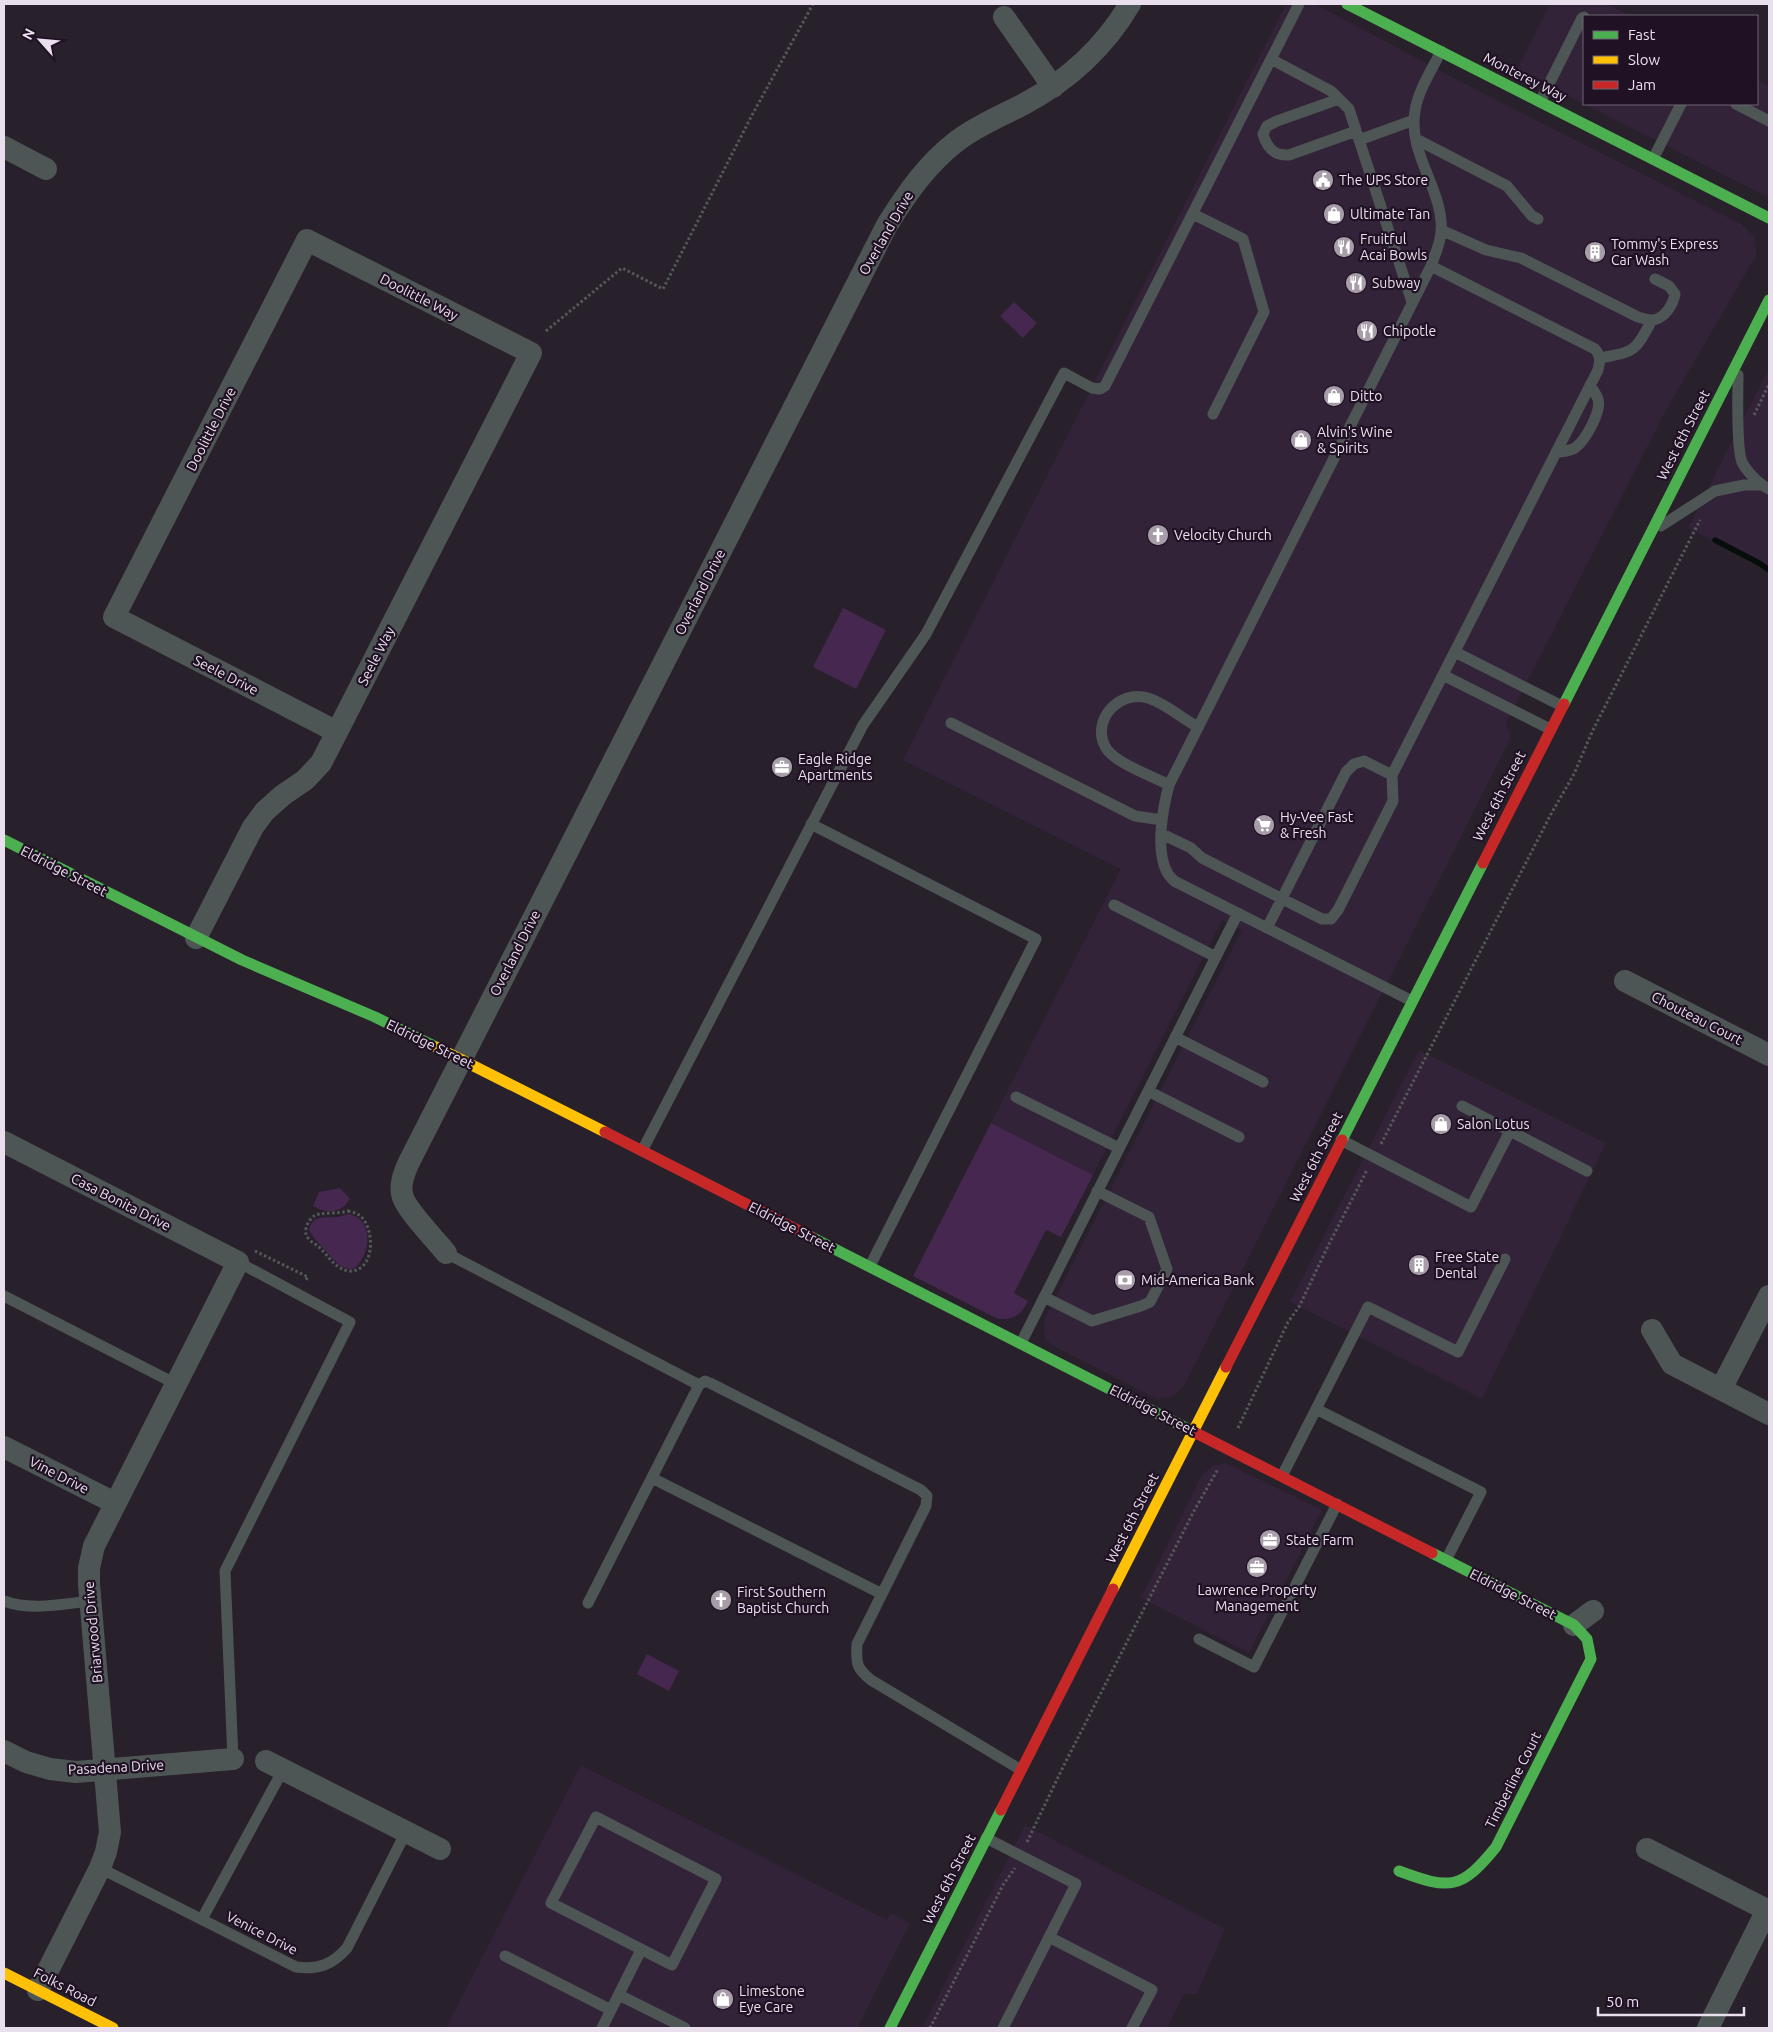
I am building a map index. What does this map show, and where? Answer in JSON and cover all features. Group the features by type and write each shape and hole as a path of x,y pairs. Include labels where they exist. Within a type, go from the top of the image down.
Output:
{"street":[{"name":"Overland Drive","path":"446,1253 406,1204 402,1194 402,1179 461,1059 892,217 922,173 957,141 997,116 1053,87 1075,71 1102,45 1130,4"},
{"name":"Monterey Way","path":"1347,4 1769,218"},
{"path":"1004,17 1053,87"},
{"path":"4,147 46,169"},
{"name":"Doolittle Way","path":"307,240 531,353"},
{"name":"Doolittle Drive","path":"114,617 307,240"},
{"name":"West 6th Street","path":"890,2028 1769,300"},
{"name":"Seele Way","path":"196,938 253,827 265,810 305,780 321,764 531,353"},
{"name":"Seele Drive","path":"114,617 338,732"},
{"name":"Eldridge Street","path":"4,840 196,938 242,960 375,1017 461,1059 1574,1625"},
{"name":"Chouteau Court","path":"1625,981 1769,1055"},
{"name":"Casa Bonita Drive","path":"4,1142 238,1262"},
{"name":"Briarwood Drive","path":"38,1990 100,1868 110,1832 90,1601 89,1568 94,1546 238,1262"},
{"path":"1721,1389 1769,1296"},
{"path":"1652,1330 1672,1364 1769,1414"},
{"name":"Vine Drive","path":"4,1446 115,1503"},
{"path":"1574,1625 1593,1611"},
{"name":"Timberline Court","path":"1399,1871 1430,1883 1453,1884 1464,1881 1482,1866 1496,1847 1591,1659 1591,1646 1585,1634 1574,1625"},
{"name":"Pasadena Drive","path":"4,1751 26,1762 50,1769 76,1772 233,1759"},
{"path":"275,1766 440,1849"},
{"path":"1647,1850 1768,1910 1708,2028"},
{"name":"Folks Road","path":"4,1973 113,2028"}],"lane":[{"path":"642,1151 863,725 926,634 1064,373 1092,388 1100,389 1105,386 1299,4"},
{"path":"1540,102 1583,18"},
{"path":"1412,1001 1174,881 1166,871 1162,853 1162,820 1169,785 1431,266 1440,240 1439,208 1418,150 1414,111 1420,94 1441,52"},
{"path":"1271,59 1331,91 1349,109 1412,302"},
{"path":"1339,99 1267,126 1263,134 1266,144 1272,151 1282,156 1289,155 1414,120"},
{"path":"1653,159 1680,105"},
{"path":"1738,105 1769,120"},
{"path":"1416,139 1507,186 1532,216 1538,219"},
{"path":"1193,214 1243,239 1264,312 1213,414"},
{"path":"1441,230 1486,250 1521,258 1638,317 1652,320 1662,316 1674,301 1675,294 1669,286 1655,279"},
{"path":"1162,834 1191,848 1202,858 1282,899 1322,919 1331,919 1338,910 1392,801 1392,775 1598,370 1600,358 1595,349 1431,266"},
{"path":"1600,358 1630,352 1640,342 1652,320"},
{"path":"1738,362 1739,443 1742,462 1765,487"},
{"path":"1556,452 1577,447 1594,420 1598,411 1598,400 1590,385"},
{"path":"1650,534 1715,492 1744,485 1765,487"},
{"path":"1455,652 1562,706"},
{"path":"1443,675 1550,729"},
{"path":"1169,785 1117,759 1107,749 1101,737 1106,713 1124,698 1136,696 1148,698 1170,709 1198,727"},
{"path":"951,723 1135,816 1162,820"},
{"path":"1267,928 1346,772 1354,764 1364,761 1392,775"},
{"path":"811,824 1036,939 870,1266"},
{"path":"1114,905 1216,957"},
{"path":"1020,1343 1238,913"},
{"path":"1175,1037 1264,1082"},
{"path":"1148,1090 1239,1137"},
{"path":"1016,1097 1119,1148"},
{"path":"1462,1106 1588,1171"},
{"path":"1341,1140 1471,1207 1510,1131"},
{"path":"1044,1297 1092,1321 1150,1302 1167,1269 1149,1217 1097,1191"},
{"path":"446,1253 699,1385"},
{"path":"1282,1476 1368,1307 1458,1352 1505,1259"},
{"path":"233,1759 225,1571 350,1322 238,1262"},
{"path":"4,1296 176,1384"},
{"path":"588,1603 699,1385 705,1382 710,1383 920,1490 927,1496 926,1506 857,1644 856,1659 860,1671 871,1680 1021,1770"},
{"path":"1316,1409 1481,1492 1446,1560"},
{"path":"652,1478 882,1594"},
{"path":"1199,1639 1254,1667 1337,1504"},
{"path":"4,1601 18,1605 37,1606 90,1601"},
{"path":"202,1919 275,1766"},
{"path":"596,1817 716,1879 672,1965 641,1950 551,1903 596,1817"},
{"name":"Venice Drive","path":"100,1868 296,1967 311,1969 326,1966 338,1958 347,1948 406,1832"},
{"path":"986,1838 1076,1884 1003,2028"},
{"path":"1049,1937 1152,1990 1132,2028"},
{"path":"602,2028 641,1950"},
{"path":"505,1956 611,2010"},
{"path":"619,1995 685,2028"}],"path":[{"path":"546,331 622,268 663,289 751,117 813,4"},
{"path":"1739,443 1769,384"},
{"path":"930,2028 1003,1885 1013,1874 1066,1760 1194,1509 1206,1492 1228,1449 1288,1322 1300,1307 1343,1216 1551,814 1574,774 1596,723 1715,492"},
{"path":"348,1211 358,1214 368,1226 369,1255 359,1269 352,1271 344,1270 306,1236 306,1229 315,1215 348,1211"}],"shaded area":[{"path":"1286,4 1315,4 1469,86 1741,224 1754,236 1757,254 1665,412 1506,723 1510,735 1509,741 1185,1384 1173,1396 1157,1399 1050,1344 1045,1338 1044,1325 1046,1316 1242,930 1222,920 1093,1175 991,1123 1121,869 903,760"},
{"path":"1550,4 1606,4 1629,15 1583,15 1583,104 1517,70"},
{"path":"1758,80 1769,86 1769,196 1761,194 1586,105 1758,105"},
{"path":"1014,302 1037,323 1023,338 1000,316"},
{"path":"1769,368 1769,569 1688,528"},
{"path":"843,608 886,630 856,689 813,667"},
{"path":"1419,1050 1606,1143 1482,1399 1290,1302"},
{"path":"991,1123 1093,1175 1061,1237 1046,1230 1014,1293 1028,1301 1016,1316 1004,1319 998,1319 913,1276"},
{"path":"340,1188 350,1199 342,1208 329,1211 313,1206 319,1192"},
{"path":"348,1214 357,1217 363,1223 367,1238 364,1256 353,1269 343,1267 336,1262 309,1230 316,1219 339,1217"},
{"path":"1226,1463 1322,1510 1249,1653 1141,1598 1202,1475 1212,1466"},
{"path":"647,1654 679,1671 669,1691 637,1674"},
{"path":"581,1765 887,1920 891,1913 910,1923 857,2028 446,2028"},
{"path":"1025,1825 1225,1929 1197,1994 1184,1994 1167,2028 922,2028"}],"waterway":[{"path":"1715,540 1769,570"}],"traffic: fast":[{"path":"1347,4 1769,218"},
{"path":"1564,704 1769,300"},
{"path":"4,840 242,960 375,1017 436,1047"},
{"path":"1342,1140 1483,863"},
{"path":"811,1237 1194,1432"},
{"path":"1399,1871 1431,1881 1454,1882 1473,1872 1484,1861 1496,1847 1591,1659 1587,1639 1574,1625 1432,1553"},
{"path":"890,2028 1001,1810"}],"traffic: slow":[{"path":"436,1047 605,1132"},
{"path":"1113,1589 1226,1367"},
{"path":"4,1973 113,2028"}],"traffic: jam":[{"path":"1483,863 1564,704"},
{"path":"605,1132 811,1237"},
{"path":"1226,1367 1342,1140"},
{"path":"1194,1432 1432,1553"},
{"path":"1001,1810 1113,1589"}],"place":[{"name":"The UPS Store","path":"1323,180"},
{"name":"Ultimate Tan","path":"1334,214"},
{"name":"Fruitful Acai Bowls","path":"1344,247"},
{"name":"Tommy's Express Car Wash","path":"1595,252"},
{"name":"Subway","path":"1356,283"},
{"name":"Chipotle","path":"1367,331"},
{"name":"Ditto","path":"1334,396"},
{"name":"Alvin's Wine & Spirits","path":"1301,440"},
{"name":"Velocity Church","path":"1158,535"},
{"name":"Eagle Ridge Apartments","path":"782,767"},
{"name":"Hy-Vee Fast & Fresh","path":"1264,825"},
{"name":"Salon Lotus","path":"1441,1124"},
{"name":"Free State Dental","path":"1419,1265"},
{"name":"Mid-America Bank","path":"1125,1280"},
{"name":"State Farm","path":"1270,1540"},
{"name":"Lawrence Property Management","path":"1257,1567"},
{"name":"First Southern Baptist Church","path":"721,1600"},
{"name":"Limestone Eye Care","path":"723,1999"}]}
